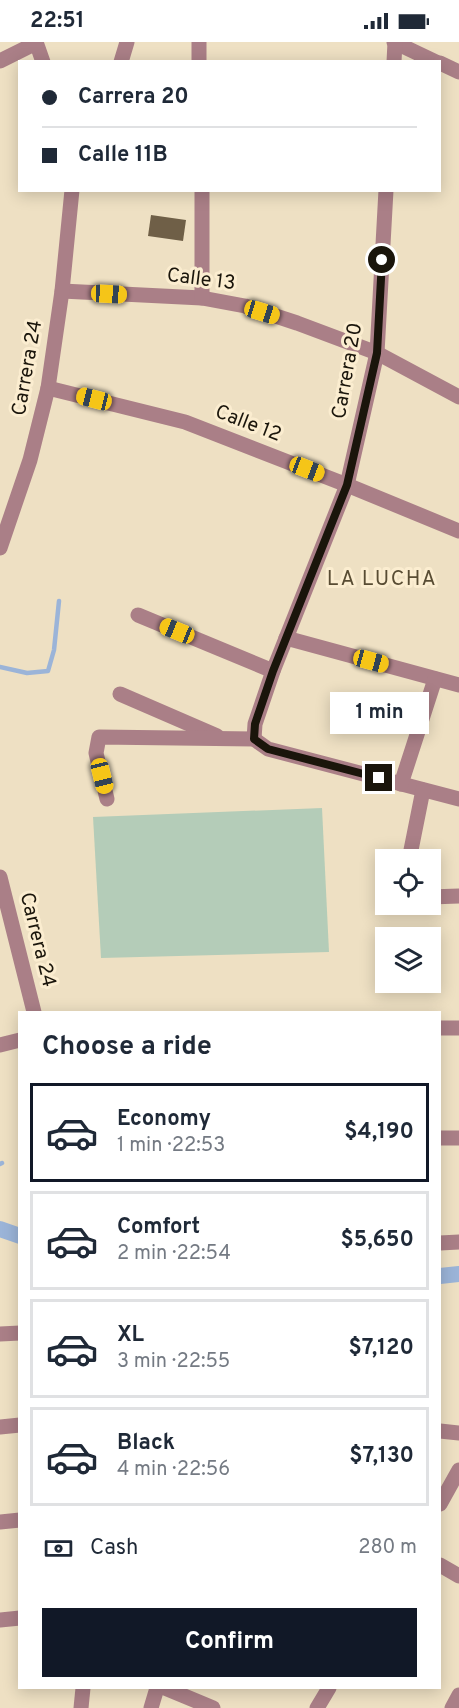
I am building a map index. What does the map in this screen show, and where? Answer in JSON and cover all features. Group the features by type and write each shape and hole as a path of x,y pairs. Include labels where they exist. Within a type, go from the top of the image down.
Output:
{"street":[{"path":"122,60 127,42"},
{"path":"199,42 199,60"},
{"path":"394,60 395,42 434,60"},
{"path":"0,61 36,43 42,60"},
{"path":"441,63 459,72"},
{"name":"Carrera 24","path":"0,548 30,460 48,388 62,291 72,192"},
{"path":"202,192 202,298"},
{"name":"Carrera 20","path":"254,739 255,724 273,671 347,485 377,353 386,192"},
{"name":"Calle 13","path":"62,291 202,298 245,306 377,353 459,397"},
{"name":"Calle 12","path":"48,388 185,422 459,531"},
{"path":"138,615 273,671"},
{"path":"286,638 459,685"},
{"path":"401,784 435,679"},
{"path":"120,694 222,739"},
{"path":"107,799 96,753 99,737 254,739 268,749 459,799"},
{"path":"411,849 423,790"},
{"name":"Carrera 24","path":"0,877 34,1011"},
{"path":"441,897 459,896"},
{"path":"441,1028 459,1028"},
{"path":"0,1045 18,1040"},
{"path":"441,1138 459,1138"},
{"path":"441,1242 459,1242"},
{"path":"0,1334 18,1333"},
{"path":"0,1427 18,1425"},
{"path":"441,1431 459,1433"},
{"path":"441,1502 459,1470"},
{"path":"0,1522 18,1520"},
{"path":"441,1566 459,1576"},
{"path":"0,1620 18,1618"},
{"path":"81,1708 83,1689"},
{"path":"150,1708 157,1689"},
{"path":"167,1689 213,1708"},
{"path":"317,1708 328,1689"},
{"path":"452,1708 459,1695"}],"green space":[{"path":"322,808 329,952 101,958 93,817"}],"building":[{"path":"151,215 186,220 183,241 148,236"}],"waterway":[{"path":"0,667 27,673 48,671 54,650 59,601"},
{"path":"0,1229 18,1235"},
{"path":"441,1276 459,1274"}],"district":[{"name":"LA LUCHA","path":"382,579"}],"route":[{"path":"379,778 268,749 254,739 255,724 273,671 347,485 377,353 382,260"}]}
